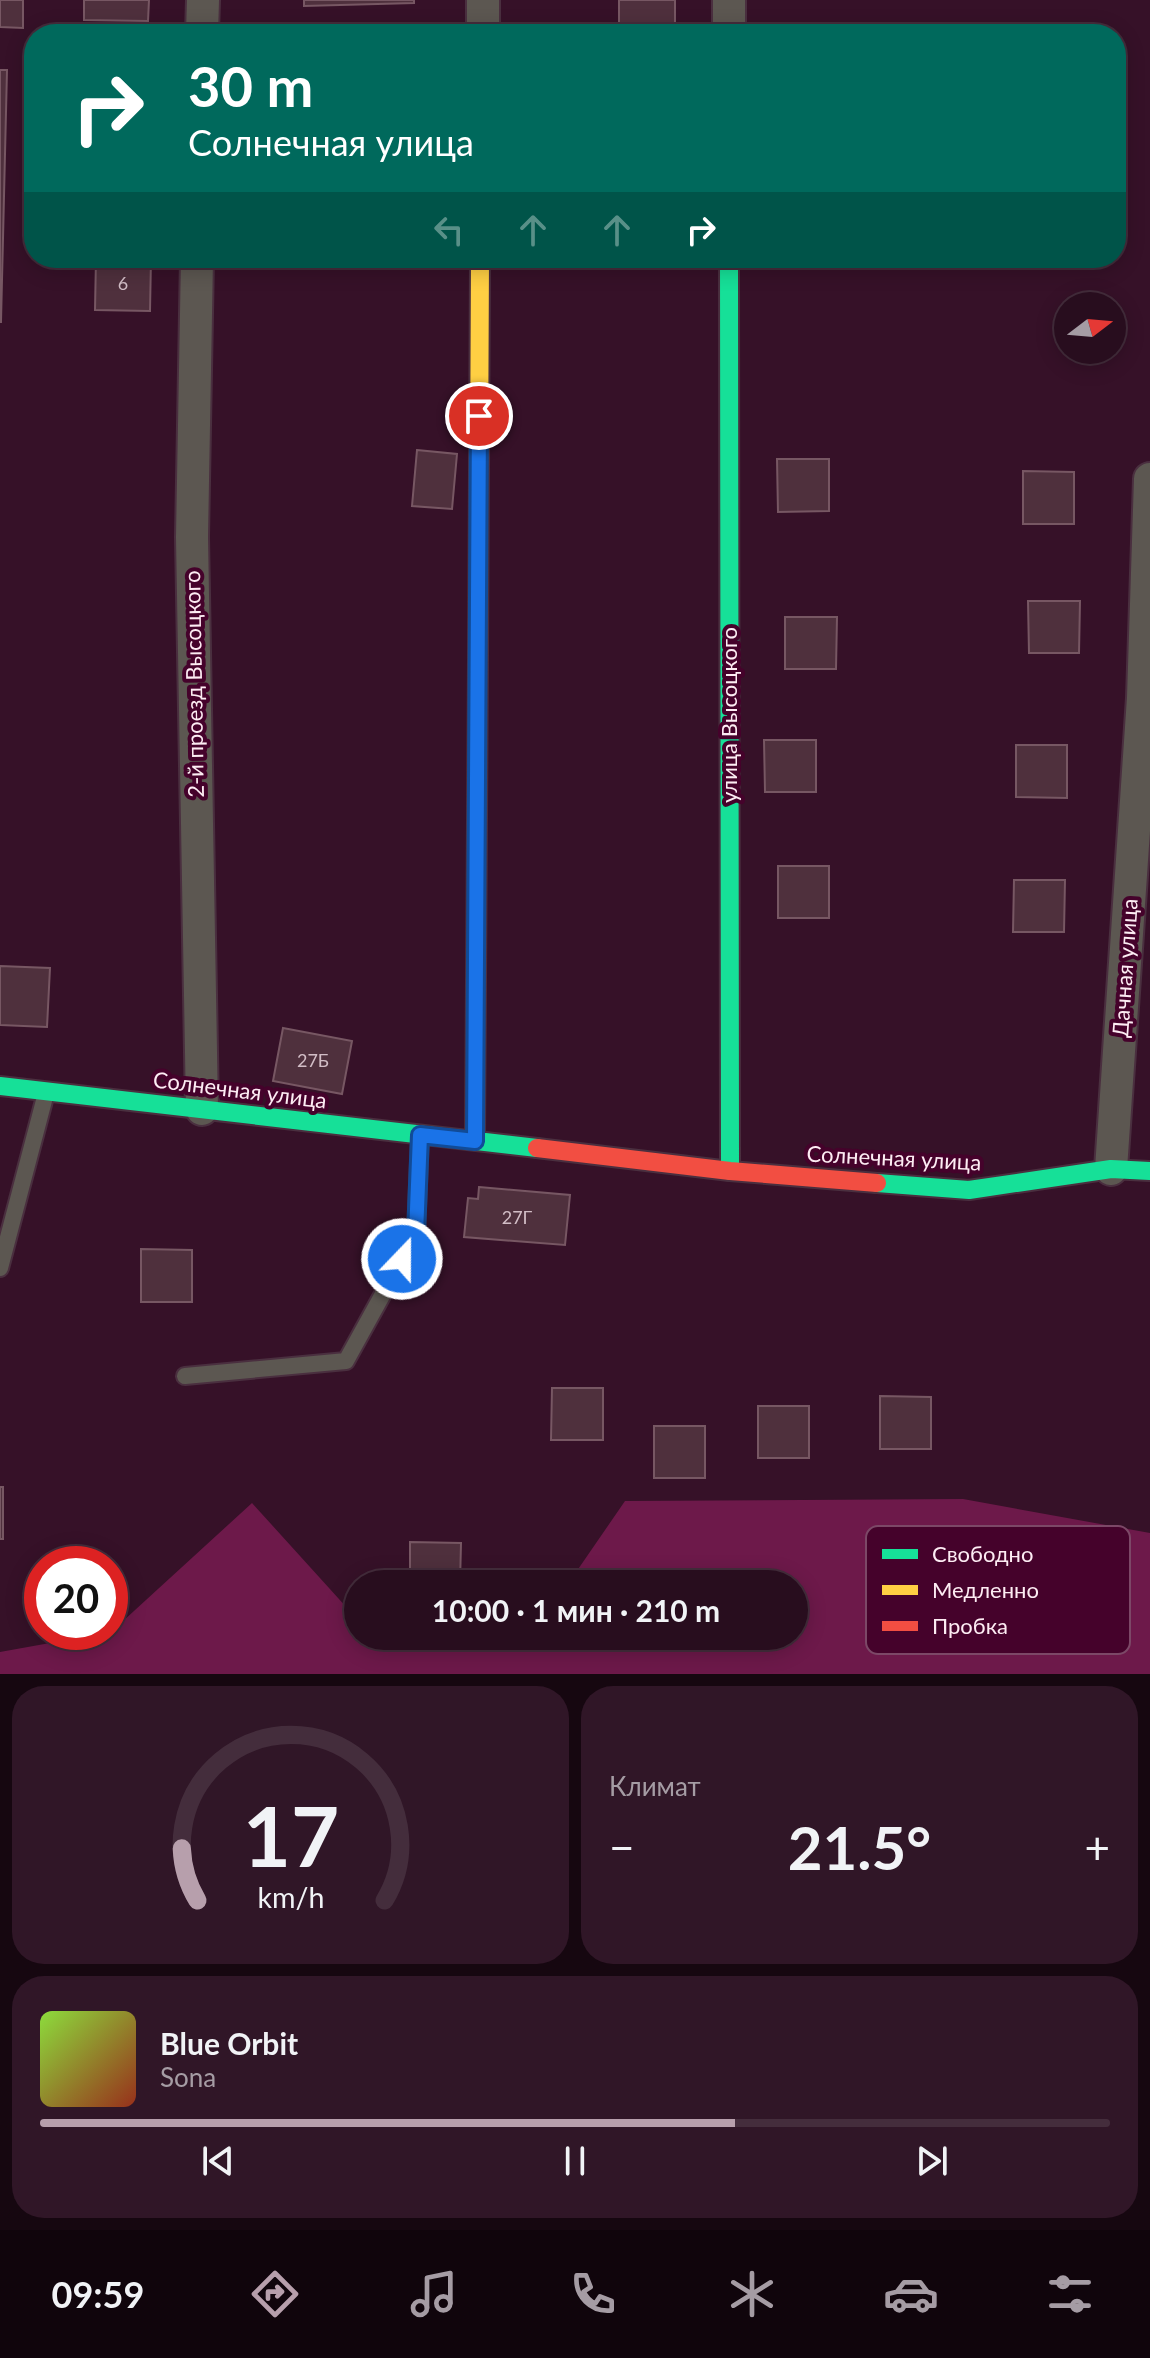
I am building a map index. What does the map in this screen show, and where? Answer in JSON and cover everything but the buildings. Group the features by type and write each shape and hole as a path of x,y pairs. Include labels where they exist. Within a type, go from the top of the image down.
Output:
{"street":[{"path":"202,24 203,0"},
{"path":"483,0 483,24"},
{"path":"729,0 729,24"},
{"name":"2-й проезд Высоцкого","path":"197,268 192,537 202,1109"},
{"path":"475,1141 480,268"},
{"name":"улица Высоцкого","path":"729,268 730,1171"},
{"name":"Дачная улица","path":"1111,1169 1143,698 1150,479"},
{"name":"Солнечная улица","path":"0,1086 730,1171 969,1190 1111,1169 1150,1171"}],"lane":[{"path":"0,1268 46,1091"},
{"path":"185,1376 346,1361 416,1234 420,1135"}],"shaded area":[{"path":"963,1499 1112,1526 866,1526 866,1654 1130,1654 1130,1529 1150,1533 1150,1674 0,1674 0,1652 24,1648 128,1650 128,1616 252,1503 344,1605 344,1650 808,1650 808,1570 578,1570 625,1501"}],"traffic: fast":[{"path":"729,268 730,1171"},
{"path":"475,1141 478,658"},
{"path":"0,1086 537,1148"},
{"path":"877,1183 969,1190 1111,1169 1150,1171"}],"traffic: slow":[{"path":"479,470 480,268"}],"traffic: jam":[{"path":"478,658 479,470"},
{"path":"537,1148 730,1171 877,1183"}],"route":[{"path":"402,1259 416,1234 420,1135 475,1141 479,416"}]}
